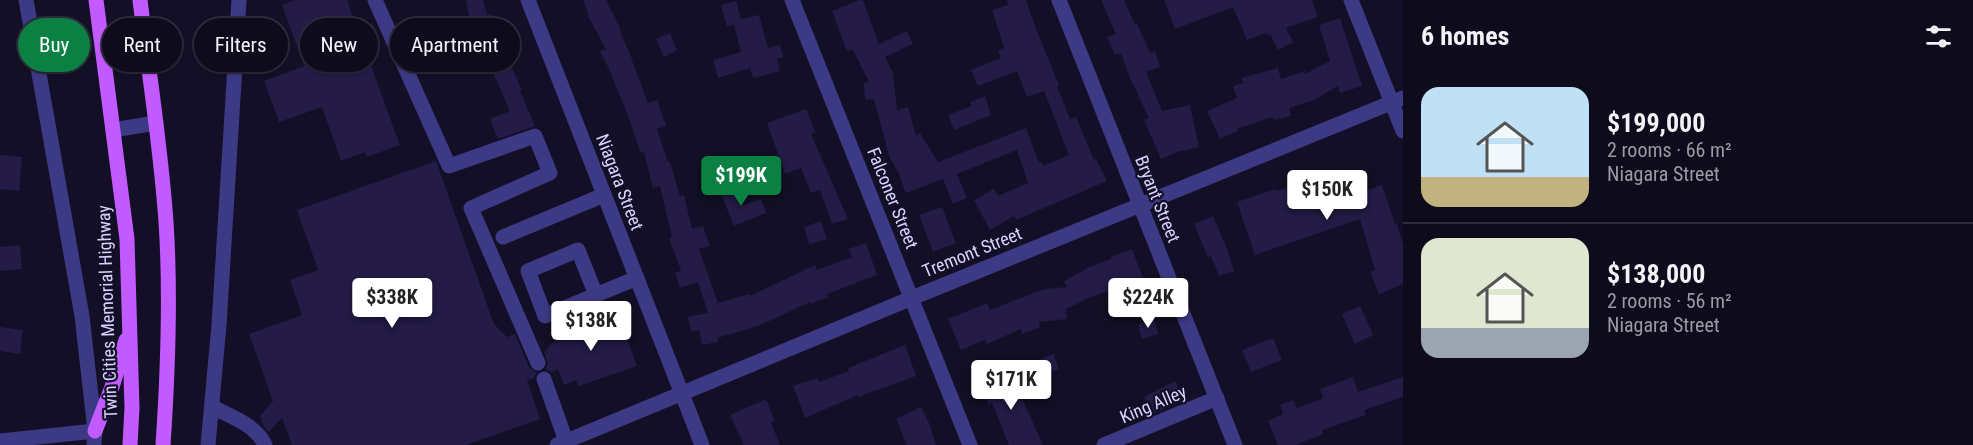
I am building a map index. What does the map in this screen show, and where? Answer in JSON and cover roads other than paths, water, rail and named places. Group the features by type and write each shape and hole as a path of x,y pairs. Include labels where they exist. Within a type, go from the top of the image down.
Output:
{"main road":[{"name":"Twin Cities Memorial Highway","path":"96,0 128,239 132,408 130,445"},
{"path":"140,0 166,220 168,269 163,445"},
{"path":"95,438 131,322"}],"street":[{"path":"0,441 95,438 82,316 26,0"},
{"path":"208,445 219,325 239,0"},
{"path":"375,0 449,166 535,136 550,173 471,208 538,363"},
{"name":"Niagara Street","path":"528,0 702,445"},
{"name":"Falconer Street","path":"792,0 970,445"},
{"name":"Bryant Street","path":"1059,0 1235,445"},
{"path":"1352,0 1397,100 1403,131"},
{"name":"Tremont Street","path":"561,443 912,297 1397,100"},
{"path":"113,130 156,123"},
{"path":"503,237 604,195"},
{"path":"596,295 578,250 528,270 545,316 596,295 637,278"},
{"path":"544,379 561,443"},
{"name":"King Alley","path":"1104,445 1217,398"},
{"path":"212,407 245,424 262,439 265,445"}]}
